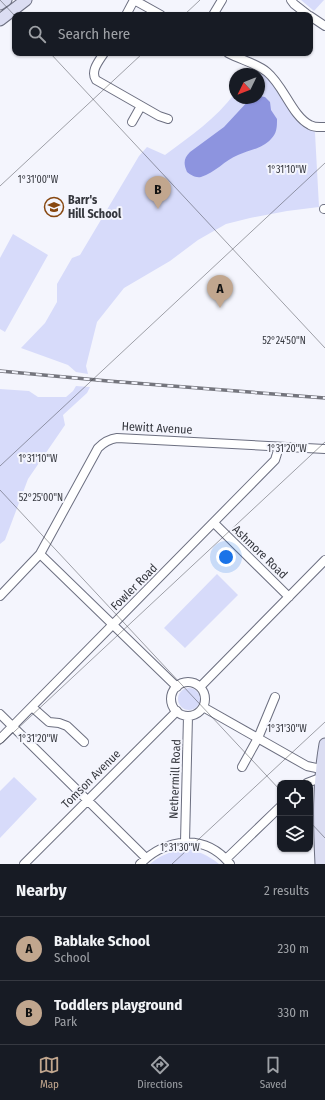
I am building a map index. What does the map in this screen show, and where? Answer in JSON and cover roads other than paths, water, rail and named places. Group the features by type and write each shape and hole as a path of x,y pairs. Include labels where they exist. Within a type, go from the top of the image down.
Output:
{"street":[{"path":"0,4 6,0"},
{"path":"0,20 26,0"},
{"path":"128,12 134,0 156,12"},
{"path":"215,12 222,0"},
{"path":"291,0 304,12"},
{"path":"313,18 325,26"},
{"path":"102,56 94,71 94,78 97,81 159,116 168,119"},
{"path":"235,56 255,65 268,73 278,83 298,115 309,125 325,127"},
{"path":"132,122 141,106"},
{"name":"Hewitt Avenue","path":"0,596 40,554 98,448 110,439 117,438 325,449"},
{"name":"Fowler Road","path":"0,739 275,460 279,447"},
{"name":"Ashmore Road","path":"214,523 289,597"},
{"path":"40,554 176,687"},
{"path":"200,687 325,560"},
{"path":"188,682 200,687 205,695 205,702 197,714 188,716 181,715 173,706 172,694 176,687 188,682"},
{"path":"242,767 258,738 275,697"},
{"path":"32,707 49,722 67,726 84,742"},
{"path":"203,707 320,773"},
{"name":"Tomson Avenue","path":"24,864 177,711"},
{"path":"0,714 143,861 156,851 166,846 185,842 208,847 228,862 277,810"},
{"name":"Nethermill Road","path":"185,842 188,716"},
{"path":"321,864 319,817 320,773 325,744"},
{"path":"311,780 320,773"}],"water":[{"path":"265,97 270,102 271,110 277,119 276,132 273,137 260,147 233,157 215,170 201,177 197,177 187,172 185,166 186,156 224,127 245,104 265,104"}],"railway":[{"path":"0,371 325,398"}],"place":[{"name":"Barr's Hill School","path":"54,207"},
{"name":"Toddlers playground","path":"158,209"},
{"name":"Bablake School","path":"220,308"}]}
